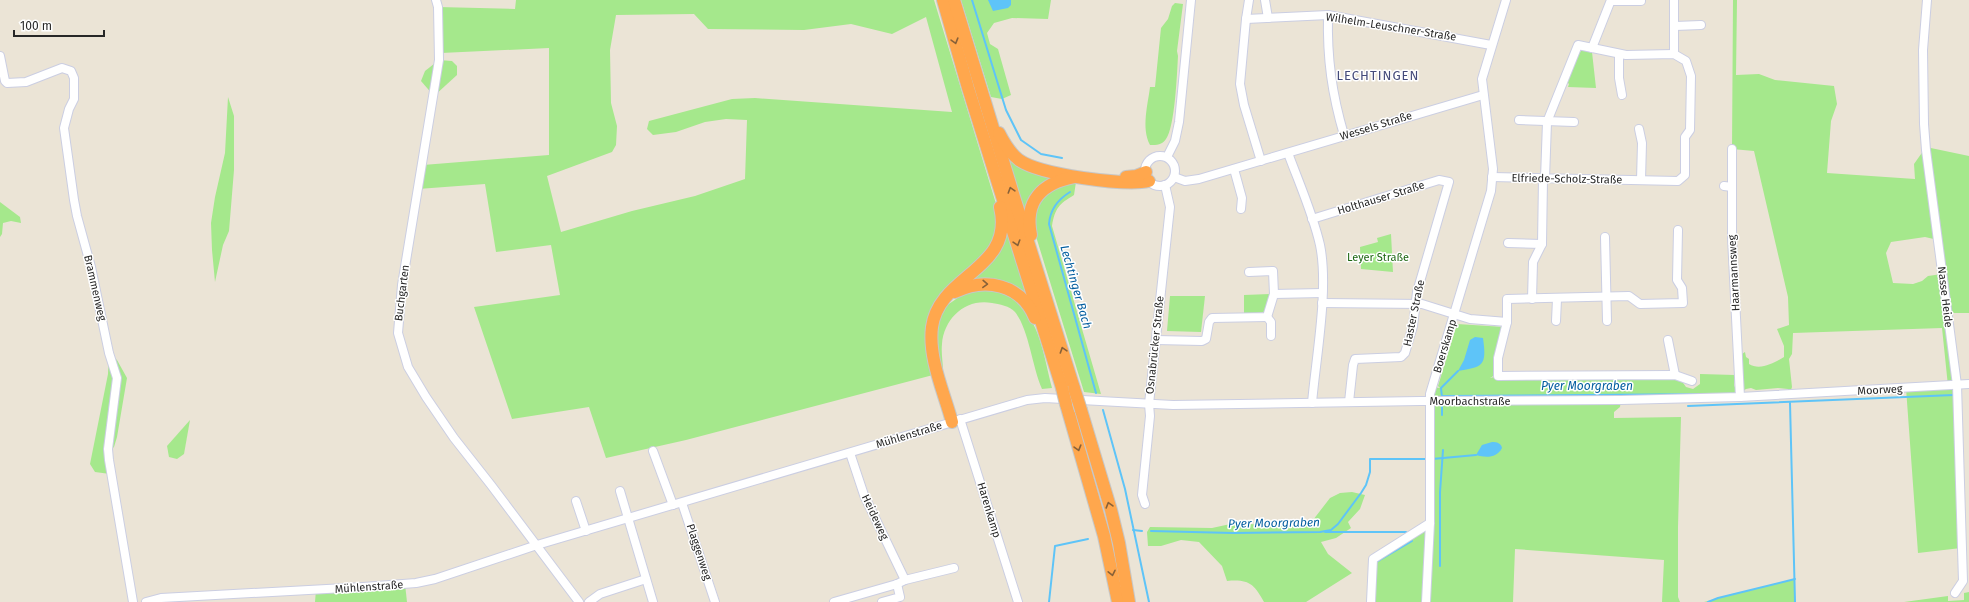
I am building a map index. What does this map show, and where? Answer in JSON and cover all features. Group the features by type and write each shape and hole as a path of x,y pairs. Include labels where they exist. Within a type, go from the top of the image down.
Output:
{"highway":[{"path":"943,0 968,88 1068,410 1104,536 1118,602"},
{"path":"954,0 1081,410 1119,543 1129,602"},
{"path":"982,92 988,97 999,133 1012,153 1020,160 1032,166 1076,176 1111,180 1136,176 1148,176"},
{"path":"1032,254 1034,244 1030,215 1038,194 1053,183 1076,176"},
{"path":"956,420 933,354 931,334 935,315 939,306 959,283 990,258 1000,241 1002,214 996,188 997,179"},
{"path":"948,295 965,287 977,284 989,284 1002,286 1021,298 1032,311 1056,383 1061,387"},
{"path":"1119,543 1124,551 1135,602"}],"street":[{"name":"Buchgarten","path":"436,0 438,7 439,60 402,285 398,333 408,367 426,397 475,466 537,545 579,602"},
{"path":"1168,157 1175,140 1179,122 1191,0"},
{"path":"1249,0 1240,84 1244,105 1261,162"},
{"path":"1265,0 1268,18"},
{"path":"1483,96 1482,79 1491,45 1506,0"},
{"path":"1590,47 1611,0 1641,1"},
{"path":"1532,299 1533,262 1542,244 1547,122 1578,45 1619,54 1674,54 1674,0"},
{"name":"Nasse Heide","path":"1927,0 1923,73 1926,150 1957,385 1963,581 1955,593"},
{"path":"1328,15 1330,73 1336,106 1344,135"},
{"name":"Wilhelm-Leuschner-Straße","path":"1246,19 1328,15 1491,45"},
{"path":"1675,26 1701,25"},
{"path":"1619,54 1619,78 1622,95"},
{"name":"Elfriede-Scholz-Straße","path":"1492,177 1678,181 1685,175 1685,137 1690,130 1691,76 1686,61 1674,54"},
{"name":"Brammenweg","path":"0,56 5,81 7,83 26,82 62,68 71,71 74,78 74,99 67,115 65,131 77,216 91,267 109,353 117,378 108,449 133,602"},
{"name":"Wessels Straße","path":"1174,177 1188,182 1261,162 1344,135 1483,96"},
{"name":"Boerskamp","path":"1426,602 1430,523 1430,401 1432,387 1487,206 1492,177 1483,96"},
{"path":"1520,120 1540,119 1547,122 1574,122"},
{"path":"1639,129 1642,143 1641,180"},
{"name":"Haarmannsweg","path":"1732,149 1728,187 1740,397"},
{"path":"1288,153 1312,220 1322,256 1322,303 1312,403"},
{"path":"1159,156 1168,157 1174,164 1174,177 1165,185 1157,185 1148,176 1147,165 1151,159 1159,156"},
{"path":"1234,169 1242,198 1241,208"},
{"name":"Holthauser Straße","path":"1312,220 1439,180 1449,182"},
{"name":"Haster Straße","path":"1349,402 1355,359 1404,356 1413,326 1417,292 1449,182"},
{"name":"Osnabrücker Straße","path":"1145,504 1142,495 1150,416 1149,404 1170,207 1165,185"},
{"path":"1678,230 1677,280 1682,288 1683,303 1640,304 1629,296 1557,299 1508,299 1507,322 1498,358 1498,376 1675,375 1692,381"},
{"path":"1605,237 1607,321"},
{"path":"1508,243 1542,244"},
{"path":"1249,272 1273,272 1274,294 1267,317"},
{"path":"1274,294 1322,293"},
{"path":"1556,321 1557,299"},
{"path":"1322,303 1416,303 1428,305 1470,319 1507,322"},
{"path":"1156,340 1202,341 1206,339 1209,322 1212,318 1267,317"},
{"path":"1267,317 1271,322 1271,336"},
{"path":"1668,340 1675,375"},
{"name":"Moorweg","path":"1792,395 1969,384"},
{"name":"Moorbachstraße","path":"1149,404 1621,400 1792,395"},
{"name":"Mühlenstraße","path":"146,602 161,598 416,583 448,576 537,545 1027,400 1045,398 1149,404"},
{"name":"Harenkamp","path":"956,420 1018,602"},
{"path":"653,451 673,505"},
{"name":"Heideweg","path":"850,453 864,495 906,580"},
{"path":"620,491 653,602"},
{"path":"576,501 586,531"},
{"name":"Plaggenweg","path":"682,502 715,602"},
{"path":"1371,602 1373,559 1430,523"},
{"path":"834,602 906,580 954,568"},
{"path":"589,602 600,594 646,579"},
{"path":"882,602 900,596 897,584"}],"green space":[{"path":"516,0 934,0 997,207 998,219 992,249 940,296 933,375 686,440 606,458 589,407 512,419 474,307 560,295 551,245 496,252 485,184 418,189 423,165 549,155 549,48 441,53 438,7 515,9","holes":["694,14 708,29 804,30 851,24 892,34 926,17 952,112 755,98 732,99 649,121 647,129 653,135 676,132 705,122 726,119 747,120 745,179 695,196 632,211 561,232 547,176 612,152 616,145 617,126 611,103 610,50 616,15"]},
{"path":"961,0 1051,0 1048,19 1012,18 994,23 987,33 990,44 998,49 1011,95 1002,99 991,97"},
{"path":"1733,0 1737,0 1736,75 1759,74 1775,80 1834,86 1837,104 1831,121 1827,173 1915,179 1914,164 1926,147 1969,156 1969,313 1947,313 1957,385 1961,548 1918,553 1906,388 1948,386 1942,328 1793,333 1792,354 1789,359 1792,387 1790,393 1788,389 1778,388 1756,390 1751,388 1743,391 1742,354 1745,352 1746,357 1749,359 1749,364 1758,367 1771,364 1784,357 1784,346 1777,329 1789,325 1788,297 1754,151 1732,149","holes":["1925,237 1938,240 1942,274 1928,276 1922,281 1913,284 1893,283 1886,253 1891,242"]},
{"path":"1175,3 1183,4 1177,51 1176,87 1172,123 1169,133 1163,142 1150,145 1147,138 1146,124 1150,87 1155,87 1161,28 1168,19 1172,6"},
{"path":"1582,50 1592,52 1596,88 1568,87 1569,84 1567,82 1577,55"},
{"path":"439,60 452,61 457,66 457,75 434,96 421,81 425,71"},
{"path":"228,97 234,116 234,170 229,231 223,245 215,282 211,223 225,153"},
{"path":"1004,153 1057,176 1025,218"},
{"path":"1076,182 1074,195 1058,207 1052,226 1101,394 1084,392 1034,230 1034,213 1048,190 1056,185"},
{"path":"0,202 20,217 21,223 11,221 3,223 2,234 0,237"},
{"path":"1006,224 1030,301 968,280"},
{"name":"Leyer Straße","path":"1391,234 1393,272 1361,269 1360,247 1378,242 1377,238"},
{"path":"988,287 1005,294 1018,303 1027,314 1035,327 1040,341 1052,388 1042,389 1024,328 1015,312 1007,307 995,303 982,302 965,307 952,318 947,326 942,344 943,371 936,347 938,318 946,306 969,290"},
{"path":"1270,294 1264,312 1244,314 1244,295"},
{"path":"1170,296 1205,296 1201,332 1167,331"},
{"path":"1457,324 1504,327 1495,375 1490,378 1498,376 1669,378 1681,380 1686,387 1693,389 1700,384 1700,374 1735,375 1734,385 1736,390 1734,394 1621,400 1620,407 1614,412 1614,418 1681,417 1678,527 1678,597 1680,602 1662,602 1664,560 1515,549 1513,602 1372,602 1374,563 1430,523 1432,387 1440,388 1438,386"},
{"path":"109,353 117,360 127,378 117,437 114,447 108,452 110,474 95,472 90,464 108,374"},
{"path":"190,420 184,454 177,459 169,457 167,446"},
{"path":"1352,492 1365,495 1360,509 1348,522 1351,528 1336,538 1321,542 1328,554 1352,573 1306,602 1264,602 1254,587 1250,584 1241,581 1227,581 1222,566 1199,542 1181,540 1161,546 1148,546 1147,532 1150,527 1212,528 1235,523 1297,527 1313,520 1330,498 1340,493"},
{"path":"1795,579 1795,602 1704,602"},
{"path":"405,584 407,602 315,602 316,590"},
{"path":"1969,592 1969,602 1904,602 1948,596 1948,601 1964,600 1964,593"}],"water":[{"path":"988,0 1011,0 1011,5 1008,8 993,11"},
{"path":"1475,337 1483,338 1484,354 1481,364 1473,368 1458,371 1464,360 1470,340"},
{"path":"1496,442 1501,445 1502,448 1497,454 1487,457 1476,455 1482,445"}],"waterway":[{"name":"Lechtinger Bach","path":"972,0 1006,110 1021,140 1041,154 1062,158"},
{"name":"Lechtinger Bach","path":"1070,192 1061,198 1055,206 1051,214 1049,224 1096,393"},
{"path":"1442,397 1441,388 1458,371"},
{"name":"Pyer Moorgraben","path":"1442,396 1713,394"},
{"path":"1688,406 1954,395"},
{"path":"1790,403 1795,602"},
{"name":"Pyer Moorgraben","path":"1442,405 1442,415"},
{"name":"Lechtinger Bach","path":"1103,410 1125,489 1149,602"},
{"path":"1440,566 1440,492 1443,450"},
{"path":"1432,459 1476,455"},
{"name":"Pyer Moorgraben","path":"1151,531 1233,533 1320,532 1331,530 1338,524 1366,485 1370,472 1370,459 1428,459"},
{"name":"Pyer Moorgraben","path":"1133,530 1142,531"},
{"path":"1325,532 1406,532"},
{"name":"Lechtinger Bach","path":"1049,602 1055,546 1088,539"},
{"path":"1378,561 1412,541"},
{"path":"1708,602 1718,598 1795,579"}],"district":[{"name":"LECHTINGEN","path":"1378,75"}]}
